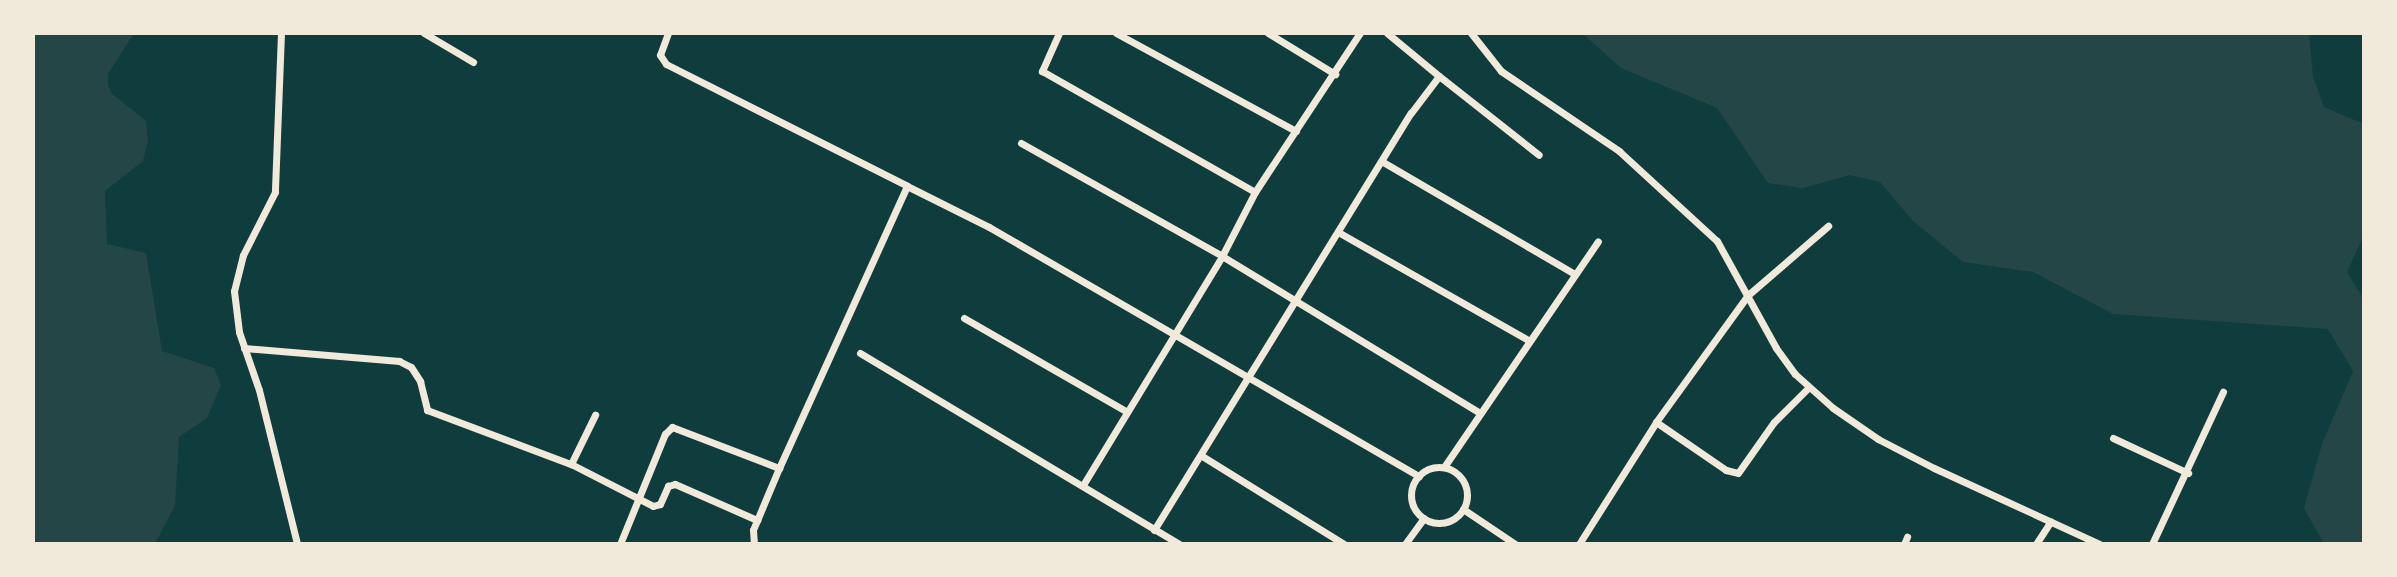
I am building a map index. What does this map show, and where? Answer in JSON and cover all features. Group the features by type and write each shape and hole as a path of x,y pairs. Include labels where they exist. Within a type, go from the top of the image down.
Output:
{"street":[{"path":"281,33 275,192 236,273 235,309 297,544"},
{"path":"424,33 473,62"},
{"path":"668,33 660,55 666,64 989,227 1173,333 1246,379 1419,476"},
{"path":"1059,33 1042,71 1255,192"},
{"path":"1116,33 1296,131"},
{"path":"1268,33 1335,74"},
{"path":"1083,485 1222,256 1255,192 1360,33"},
{"path":"1387,33 1539,155"},
{"path":"1471,33 1501,71 1619,151 1681,204 1717,241 1776,348 1809,387 1878,439 2099,544"},
{"path":"1154,530 1438,76"},
{"path":"1021,143 1222,256 1480,413"},
{"path":"1383,162 1575,274"},
{"path":"754,544 757,520 779,468 907,186"},
{"path":"1579,544 1656,422 1748,295 1828,226"},
{"path":"1338,232 1528,340"},
{"path":"1424,518 1411,493 1419,476 1444,467 1598,241"},
{"path":"964,318 1126,411"},
{"path":"244,348 398,361 411,367 420,381 427,410 571,464 657,506 668,486 675,484 757,520"},
{"path":"860,353 1179,544"},
{"path":"1656,422 1726,470 1738,473 1774,422 1809,387"},
{"path":"2151,544 2188,472 2223,392"},
{"path":"571,464 594,415"},
{"path":"620,544 672,427 779,468"},
{"path":"2113,438 2188,472"},
{"path":"1202,456 1344,544"},
{"path":"1424,518 1450,520 1463,509 1466,487 1461,477 1444,467"},
{"path":"1463,509 1515,544"},
{"path":"1405,544 1424,518"},
{"path":"2036,544 2051,521"}],"shaded area":[{"path":"33,33 134,33 108,74 108,84 111,93 146,121 148,140 143,161 105,191 107,244 146,253 162,351 214,368 221,385 207,418 179,437 175,505 155,544 33,544"},
{"path":"1582,33 2309,33 2313,77 2324,107 2364,124 2364,235 2347,272 2364,300 2364,544 2324,544 2304,508 2322,444 2353,371 2328,329 2113,314 2033,272 1963,262 1913,221 1880,182 1850,175 1803,188 1768,183 1717,108 1621,68"}]}
